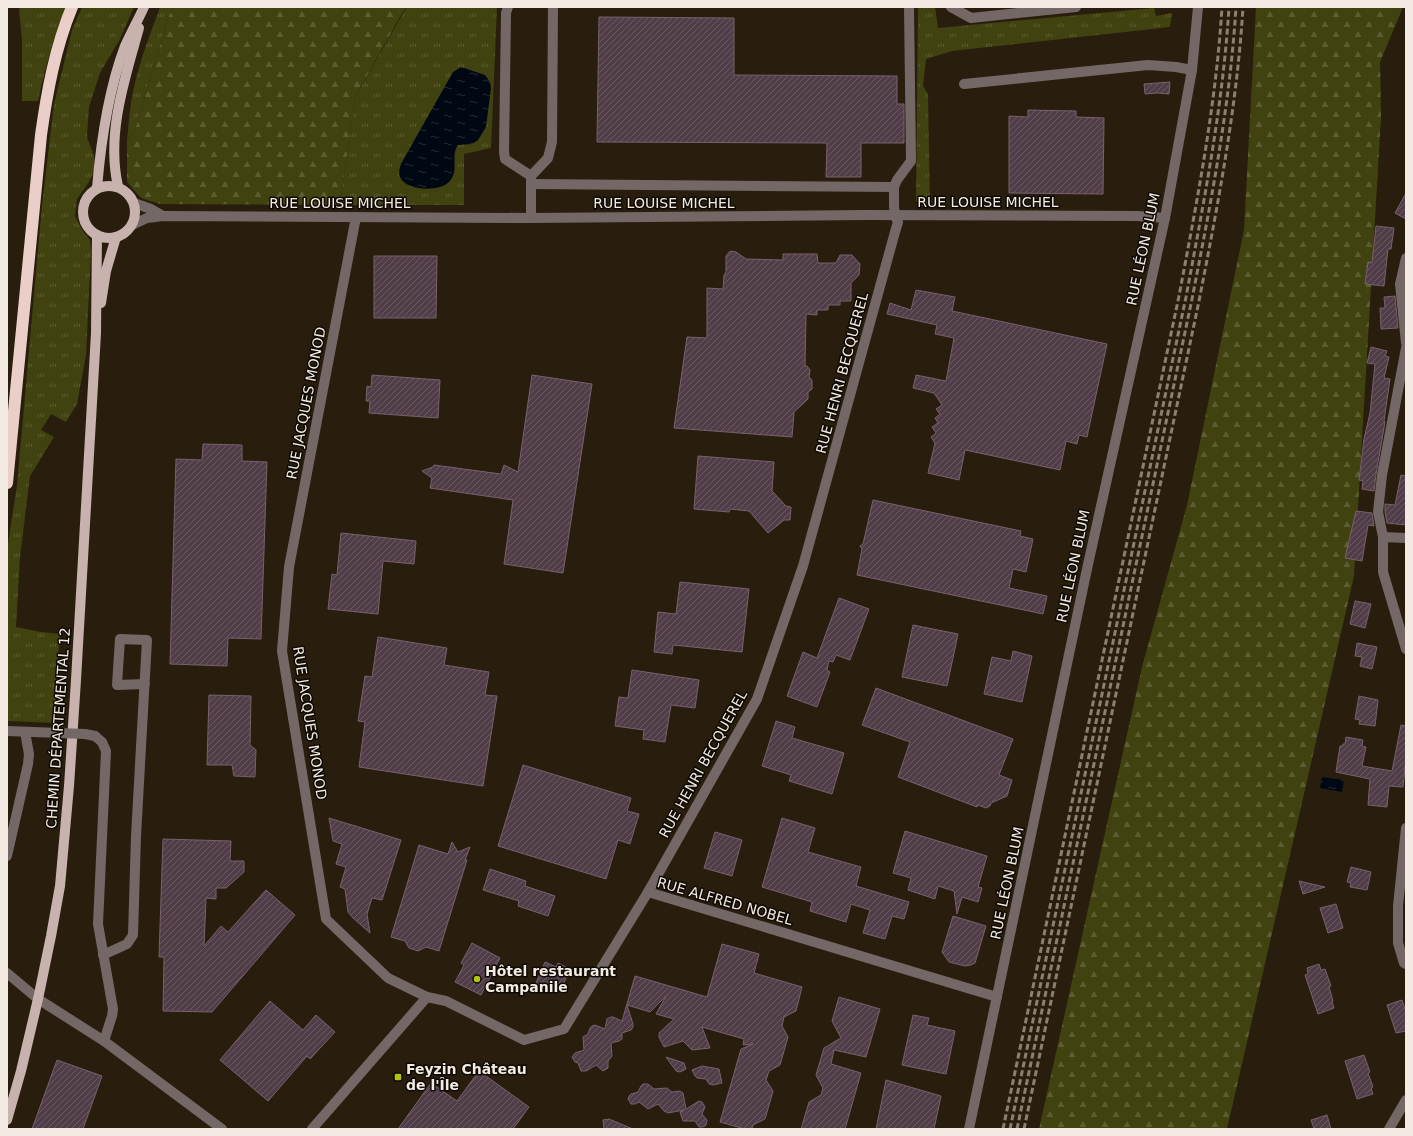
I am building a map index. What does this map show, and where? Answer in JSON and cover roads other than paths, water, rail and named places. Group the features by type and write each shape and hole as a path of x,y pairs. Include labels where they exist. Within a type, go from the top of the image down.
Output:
{"highway":[{"path":"7,484 42,128 60,40 72,7"}],"main road":[{"path":"118,186 114,169 116,127 121,97 145,7"},
{"path":"97,188 106,114 114,80 125,46 145,7"},
{"path":"108,185 118,186 128,193 134,203 136,215 126,232 116,237 106,238 97,235 88,228 83,217 83,205 88,195 97,188 108,185"},
{"path":"96,332 97,235"},
{"path":"96,332 106,270 116,237"},
{"name":"CHEMIN DÉPARTEMENTAL 12","path":"7,1120 21,1071 38,999 60,886 69,786 96,332"}],"street":[{"path":"508,7 506,13 504,152 505,159 531,180 894,187 897,180 911,162 909,7"},
{"path":"531,218 531,180 548,158 552,142 553,7"},
{"path":"951,7 971,18 1076,7"},
{"name":"RUE LÉON BLUM","path":"969,1129 1086,569 1165,218 1192,70 1198,7"},
{"path":"964,84 1148,65 1192,70"},
{"name":"RUE HENRI BECQUEREL","path":"648,892 757,699 803,566 896,232 898,222 895,216 894,187"},
{"name":"RUE LOUISE MICHEL","path":"134,203 151,209 163,216"},
{"name":"RUE LOUISE MICHEL","path":"132,224 148,218 163,216 531,218 1137,216 1165,218"},
{"name":"RUE JACQUES MONOD","path":"356,217 289,567 282,651 326,919 388,978 427,997"},
{"path":"1406,258 1400,284 1404,298 1406,343"},
{"path":"1406,348 1382,475 1378,512 1383,537 1383,572 1406,650"},
{"path":"1383,537 1406,538"},
{"path":"103,955 127,944 133,935 136,836 147,640 120,639 116,685 144,684"},
{"path":"7,731 85,734 95,736 102,742 106,751 98,924 113,1009 104,1041"},
{"path":"7,856 27,774 29,754 25,732"},
{"path":"1406,828 1398,906 1398,942 1404,963 1406,964"},
{"name":"RUE ALFRED NOBEL","path":"427,997 446,1001 524,1040 564,1029 648,892 997,997"},
{"path":"7,973 38,999 104,1041 222,1129"},
{"path":"312,1129 427,997"},
{"path":"1389,1129 1406,1100"}],"water":[{"path":"461,67 485,75 490,82 491,88 486,127 478,140 472,144 458,145 455,153 454,173 449,182 431,189 409,185 403,182 399,175 401,164 453,72"},
{"path":"1322,777 1344,780 1342,792 1320,788"}],"railway":[{"path":"1003,1129 1179,296 1211,116 1222,7"},
{"path":"1010,1129 1186,297 1218,117 1229,7"},
{"path":"1017,1129 1192,299 1219,153 1229,80 1236,7"},
{"path":"1024,1129 1199,301 1226,155 1236,81 1243,7"}],"place":[{"name":"Hôtel restaurant Campanile","path":"477,979"},
{"name":"Feyzin Château de l'Île","path":"398,1077"}]}
